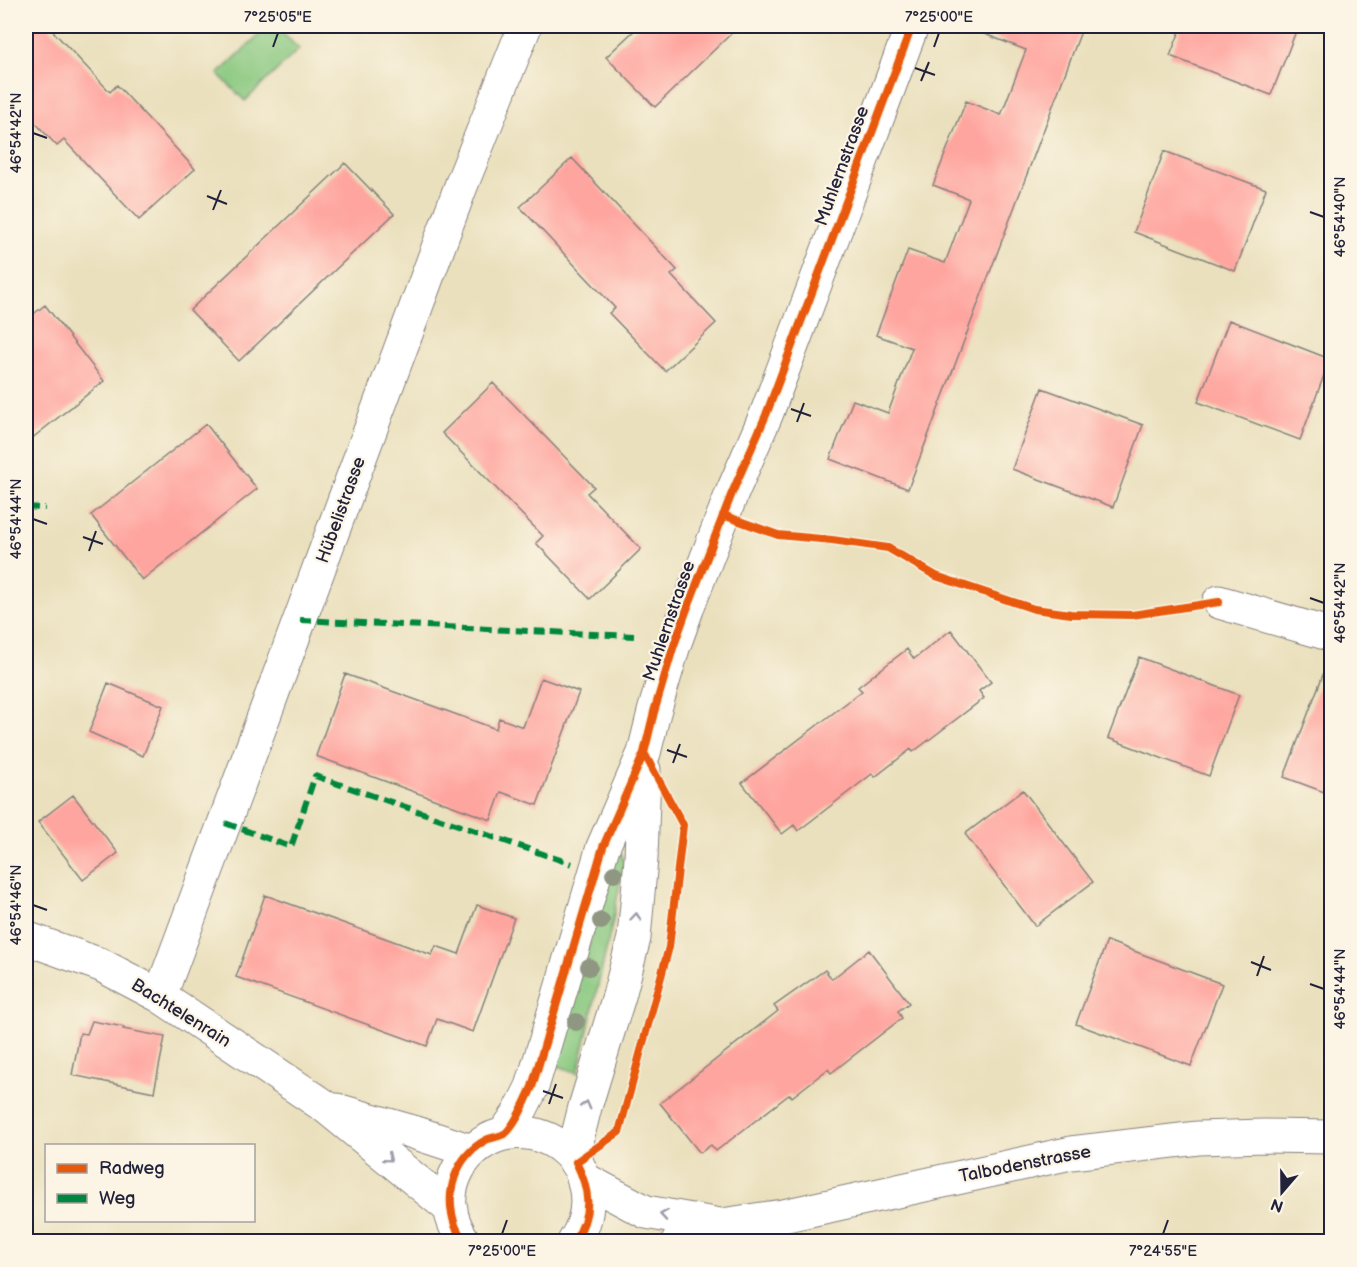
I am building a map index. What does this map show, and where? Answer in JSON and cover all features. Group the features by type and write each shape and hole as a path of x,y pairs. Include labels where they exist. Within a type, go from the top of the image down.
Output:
{"street":[{"name":"Hübelistrasse","path":"160,996 453,209 525,26"},
{"name":"Muhlernstrasse","path":"506,1133 532,1087 603,847 644,753 673,648 687,609 732,493 766,415 912,26"},
{"path":"1219,602 1332,635"},
{"name":"Muhlernstrasse","path":"574,1242 586,1216 588,1197 580,1170 578,1135 634,938 641,859 644,753"},
{"name":"Bachtelenrain","path":"26,938 100,965 160,996 326,1107 450,1209"},
{"name":"Bachtelenrain","path":"326,1107 471,1151"},
{"path":"464,1242 455,1228 450,1209 450,1193 454,1175 461,1164 471,1151 486,1140 506,1133 525,1132 545,1137 562,1147 580,1170"},
{"name":"Talbodenstrasse","path":"580,1170 646,1212 722,1225 785,1229 1071,1152 1198,1138 1332,1137"},
{"name":"Talbodenstrasse","path":"678,1242 722,1225"}],"green space":[{"path":"268,26 275,26 299,49 245,101 218,74"},
{"path":"617,852 622,855 624,862 578,1073 553,1064"}],"building":[{"path":"26,26 48,26 110,92 117,85 195,169 139,220 64,140 57,146 26,113"},
{"path":"639,26 739,26 655,107 606,57"},
{"path":"970,26 1083,26 908,489 830,459 853,400 888,413 912,348 876,335 908,250 945,263 969,199 933,185 966,101 1001,115 1026,50 969,28"},
{"path":"1182,26 1298,26 1271,95 1170,56"},
{"path":"1164,151 1266,189 1235,271 1134,232"},
{"path":"572,158 677,270 671,275 716,323 665,371 609,313 615,308 520,207"},
{"path":"345,163 394,214 239,361 190,310"},
{"path":"45,305 104,381 26,443 26,320"},
{"path":"1229,320 1330,359 1300,440 1198,402"},
{"path":"493,383 594,487 587,493 641,549 590,599 536,543 543,536 442,433"},
{"path":"1042,388 1143,425 1113,507 1012,469"},
{"path":"206,424 257,489 142,580 91,515"},
{"path":"951,630 991,682 979,691 984,698 913,752 911,749 875,777 872,774 798,831 794,825 782,834 742,783 862,691 858,687 907,649 914,659"},
{"path":"1139,657 1239,695 1209,776 1108,738"},
{"path":"1329,659 1332,660 1332,795 1284,777"},
{"path":"345,674 496,729 499,718 523,727 541,678 579,692 537,805 501,792 491,820 316,756"},
{"path":"108,683 163,706 143,756 89,732"},
{"path":"1023,790 1093,882 1035,926 965,834"},
{"path":"73,795 118,853 83,880 38,822"},
{"path":"265,895 432,955 436,946 459,954 477,905 514,918 473,1032 437,1019 427,1046 236,977"},
{"path":"1107,941 1222,984 1191,1066 1076,1024"},
{"path":"869,950 909,1003 898,1011 902,1018 831,1073 828,1069 792,1097 790,1094 716,1151 711,1145 700,1153 660,1103 778,1011 774,1006 825,970 832,979"},
{"path":"92,1021 165,1037 154,1092 72,1075 80,1033 87,1034"}],"marked path":[{"path":"26,507 45,508"},
{"path":"300,620 634,636"},
{"path":"225,823 291,847 315,776 572,864"}],"cycle path":[{"path":"464,1242 452,1213 451,1201 455,1177 460,1166 475,1147 507,1132 518,1116 532,1087 603,847 644,753 673,648 732,493 766,415 912,26"},
{"path":"723,515 778,535 888,548 936,576 1034,609 1071,614 1132,615 1219,602"},
{"path":"574,1242 587,1212 587,1192 576,1162 619,1132 669,947 683,825 644,753"}]}
